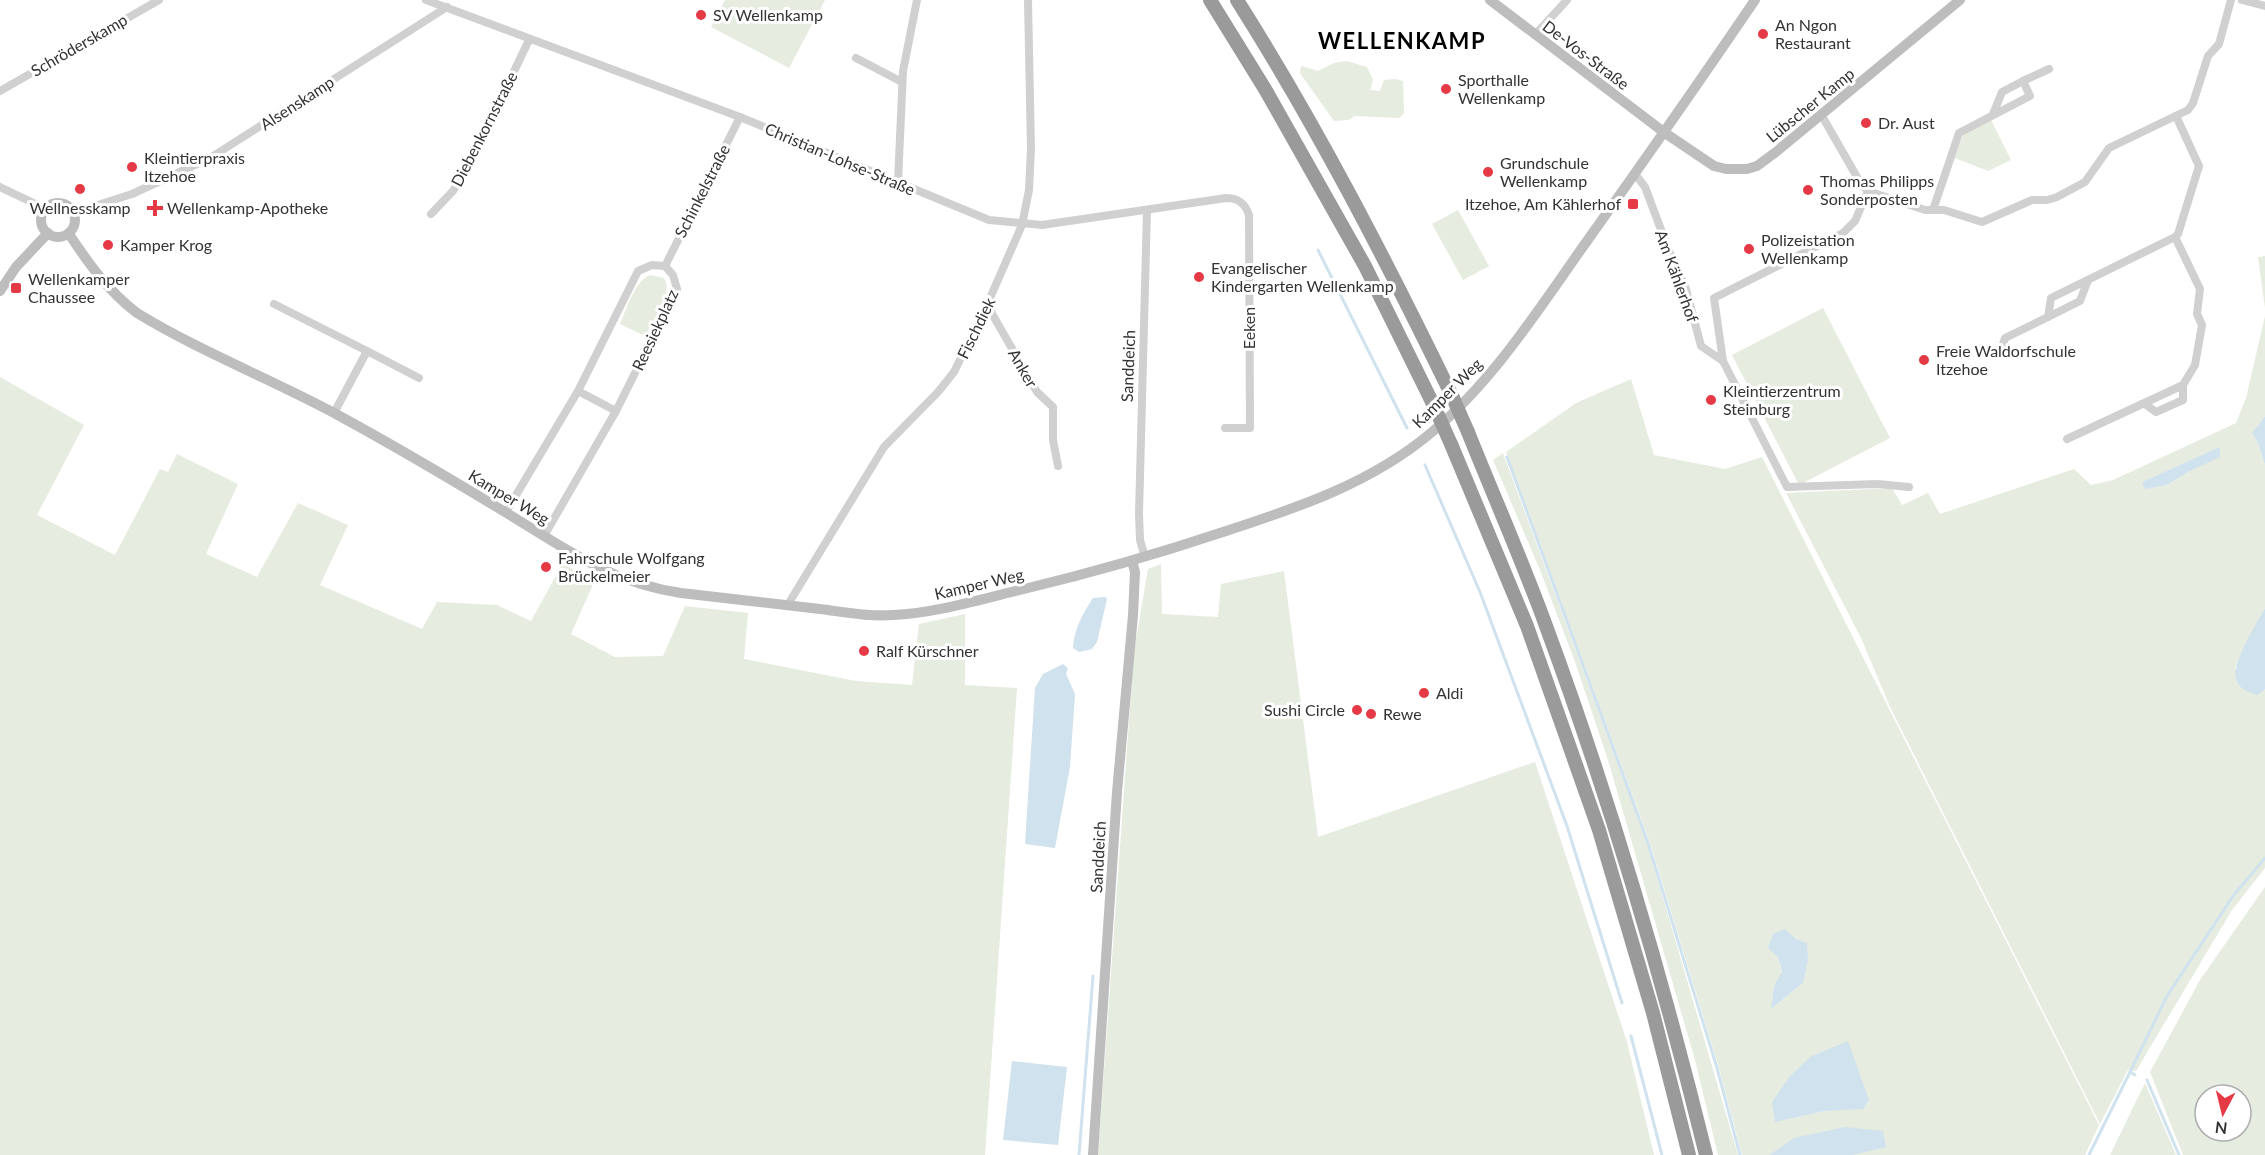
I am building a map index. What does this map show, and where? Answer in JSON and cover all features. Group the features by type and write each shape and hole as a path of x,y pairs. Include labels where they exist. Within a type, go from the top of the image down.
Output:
{"highway":[{"path":"1210,0 1265,89 1365,266 1434,406 1527,626 1599,830 1653,1013 1689,1155"},
{"path":"1237,0 1316,133 1387,262 1468,432 1546,625 1615,826 1670,1011 1706,1155"}],"main road":[{"name":"De-Vos-Straße","path":"1490,0 1665,133"},
{"name":"Kamper Weg","path":"69,234 100,280 137,314 334,414 603,570 643,585 669,591 881,616 912,613 1073,577 1132,561 1323,498 1379,469 1432,433 1514,344 1665,133 1755,0"},
{"name":"Lübscher Kamp","path":"1665,133 1714,166 1742,170 1752,168 1766,160 1822,116 1960,0"},
{"path":"60,203 68,206 74,213 75,224 69,234 59,237 48,233 42,221 46,209 60,203"},
{"path":"0,291 16,267 48,233"},
{"name":"Sanddeich","path":"1093,1155 1106,990 1117,792 1133,604 1135,572 1132,561"}],"street":[{"name":"Schröderskamp","path":"0,91 159,0"},
{"path":"426,0 448,4"},
{"path":"898,182 902,82 906,48 917,0"},
{"name":"Fischdiek","path":"787,606 884,447 938,392 954,372 987,305 1022,225 1029,190 1031,149 1028,0"},
{"path":"1535,35 1567,0"},
{"path":"1822,116 1861,184 1868,191 1925,210 1944,210 1982,222 2032,200 2057,197 2085,182 2109,148 2188,110 2193,104 2208,56 2219,44 2230,0"},
{"path":"2242,0 2265,6"},
{"name":"Christian-Lohse-Straße","path":"448,4 529,40 740,117 989,220 1022,225 1042,225 1226,198 1244,204"},
{"name":"Alsenskamp","path":"74,213 132,194 210,158 448,4"},
{"name":"Diebenkornstraße","path":"431,214 453,191 470,163 529,40"},
{"path":"856,58 902,82"},
{"path":"1993,114 2002,92 2049,69"},
{"path":"1933,210 1959,133 2030,96 2024,81"},
{"path":"2048,317 2051,298 2175,237 2180,231 2199,166 2176,116"},
{"name":"Schinkelstraße","path":"665,266 740,117"},
{"name":"Am Kählerhof","path":"1635,174 1646,187 1669,252 1686,289 1701,346 1723,361 1787,487 1878,484 1909,487"},
{"path":"0,187 46,209"},
{"path":"1723,361 1714,298 1843,232 1855,221 1868,191"},
{"name":"Eeken","path":"1225,428 1250,428 1249,215 1244,204"},
{"name":"Sanddeich","path":"1145,557 1140,540 1138,514 1147,211"},
{"path":"2145,404 2156,412 2183,400 2183,385 2194,365 2202,325 2197,314 2200,289 2175,237"},
{"name":"Reesiekplatz","path":"506,512 578,391 638,271 652,265 665,266 673,274 677,289 616,411 544,536"},
{"path":"2002,353 2005,338 2080,301 2088,280"},
{"path":"274,304 419,378"},
{"name":"Anker","path":"987,305 1037,392 1053,406 1053,440 1058,466"},
{"path":"334,414 367,351"},
{"path":"2067,439 2183,385"},
{"path":"578,391 616,411"}],"shaded area":[{"path":"725,0 825,0 789,68 711,27"},
{"path":"1347,61 1367,67 1373,80 1370,90 1380,91 1384,80 1403,81 1404,113 1399,118 1355,116 1349,120 1334,121 1300,73 1301,66 1318,71 1334,63"},
{"path":"1991,120 2011,160 1988,171 1955,158 1963,135"},
{"path":"1458,210 1489,266 1463,280 1432,224"},
{"path":"2265,256 2265,308 2258,257"},
{"path":"650,275 664,278 667,292 662,307 645,336 620,324 635,289 644,278"},
{"path":"1823,308 1890,438 1799,485 1732,355"},
{"path":"2265,316 2265,416 2252,433 2265,465 2265,608 2235,668 2258,695 2265,689 2265,868 2232,910 2136,1071 2128,1070 2100,1124 1891,709 1861,638 1786,493 1892,488 1902,505 1928,493 1940,514 2074,469 2091,485 2113,480 2236,423 2246,398","holes":["2220,448 2167,485 2142,482"]},
{"path":"0,377 84,425 37,515 115,555 160,469 168,472 177,454 238,484 206,554 257,577 298,503 348,525 320,585 422,629 437,602 497,605 531,621 563,563 594,582 571,634 615,657 663,656 685,606 748,613 744,659 856,681 912,685 919,624 965,614 965,685 1017,688 985,1155 0,1155"},
{"path":"1631,379 1654,455 1725,469 1762,457 2099,1125 2085,1155 1853,1155 1865,1151 1795,1138 1769,1155 1742,1155 1719,1068 1650,843 1506,452 1576,403","holes":["1796,939 1806,943 1803,983 1772,1008 1774,986 1782,973 1778,957 1770,949","1869,1100 1863,1108 1825,1111 1775,1122"]},
{"path":"1503,453 1647,843 1738,1155 1718,1155 1695,1060 1608,760 1574,659 1540,570 1493,460"},
{"path":"1161,564 1162,614 1218,617 1221,584 1284,571 1318,837 1535,762 1627,1042 1654,1155 1098,1155 1134,651 1148,569"},
{"path":"2265,887 2265,1155 2183,1155 2150,1072 2200,980"},
{"path":"2145,1083 2176,1155 2110,1155"}],"water":[{"path":"2265,416 2265,465 2252,433"},
{"path":"2220,447 2220,457 2167,485 2145,489 2142,482"},
{"path":"1105,597 1107,599 1097,642 1092,649 1079,652 1073,648 1075,634 1086,609 1093,598"},
{"path":"2265,608 2265,689 2258,695 2248,692 2239,685 2235,672 2246,644"},
{"path":"1063,664 1068,668 1066,674 1075,694 1070,767 1055,848 1025,844 1035,688 1043,674"},
{"path":"1785,929 1796,939 1807,943 1808,960 1803,983 1771,1009 1774,986 1782,972 1778,957 1768,948 1773,934"},
{"path":"1848,1041 1869,1100 1863,1109 1825,1111 1775,1122 1772,1102 1790,1076 1810,1057"},
{"path":"1012,1061 1067,1067 1058,1145 1003,1140"},
{"path":"1845,1127 1883,1131 1886,1147 1853,1155 1769,1155 1794,1138"}],"waterway":[{"path":"1318,250 1407,428"},
{"path":"1507,457 1648,843 1717,1068 1740,1155"},
{"path":"1425,465 1480,592 1567,826 1622,1003"},
{"path":"2130,1072 2167,996 2233,896 2265,858"},
{"path":"1079,1155 1093,976"},
{"path":"1631,1036 1662,1155"},
{"path":"2089,1155 2130,1072 2135,1075"},
{"path":"2147,1080 2179,1155"}],"place":[{"name":"SV Wellenkamp","path":"701,15"},
{"name":"An Ngon Restaurant","path":"1763,34"},
{"name":"Sporthalle Wellenkamp","path":"1446,89"},
{"name":"Dr. Aust","path":"1866,123"},
{"name":"Kleintierpraxis Itzehoe","path":"132,167"},
{"name":"Grundschule Wellenkamp","path":"1488,172"},
{"name":"Wellnesskamp","path":"80,189"},
{"name":"Thomas Philipps Sonderposten","path":"1808,190"},
{"name":"Itzehoe, Am Kählerhof","path":"1633,204"},
{"name":"Wellenkamp-Apotheke","path":"155,208"},
{"name":"Kamper Krog","path":"108,245"},
{"name":"Polizeistation Wellenkamp","path":"1749,249"},
{"name":"Evangelischer Kindergarten Wellenkamp","path":"1199,277"},
{"name":"Wellenkamper Chaussee","path":"16,288"},
{"name":"Freie Waldorfschule Itzehoe","path":"1924,360"},
{"name":"Kleintierzentrum Steinburg","path":"1711,400"},
{"name":"Fahrschule Wolfgang Brückelmeier","path":"546,567"},
{"name":"Ralf Kürschner","path":"864,651"},
{"name":"Aldi","path":"1424,693"},
{"name":"Sushi Circle","path":"1357,710"},
{"name":"Rewe","path":"1371,714"}],"district":[{"name":"WELLENKAMP","path":"1402,41"}]}
